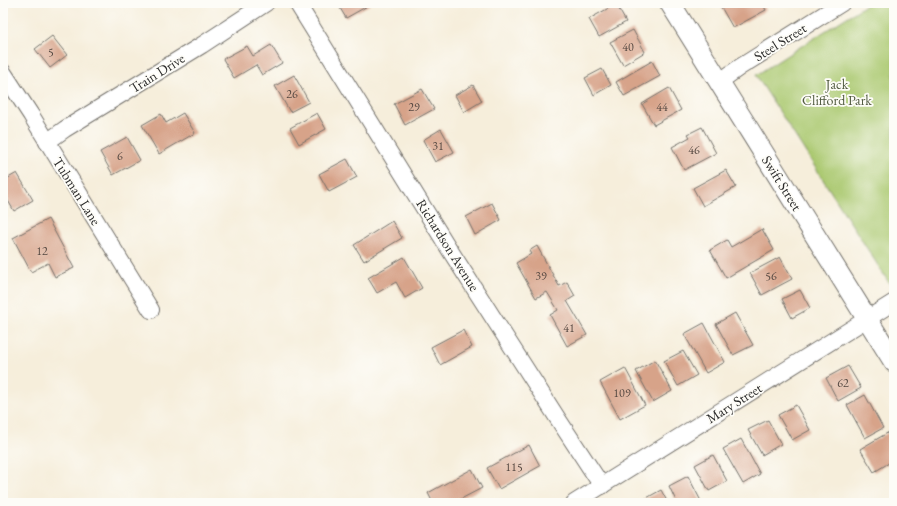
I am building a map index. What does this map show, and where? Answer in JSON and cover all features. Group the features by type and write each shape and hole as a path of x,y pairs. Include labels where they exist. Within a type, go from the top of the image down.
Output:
{"main road":[{"name":"Swift Street","path":"670,3 894,362"}],"street":[{"name":"Train Drive","path":"47,142 65,129 196,49 266,3"},
{"name":"Richardson Avenue","path":"296,3 451,252 602,486"},
{"name":"Steel Street","path":"719,82 740,67 842,3"},
{"name":"Tubman Lane","path":"3,72 151,310"},
{"name":"Mary Street","path":"574,503 894,302"}],"green space":[{"name":"Jack Clifford Park","path":"869,3 894,3 893,289 756,75"}],"building":[{"path":"337,3 370,3 371,4 346,18"},
{"path":"728,3 762,3 766,10 733,28 721,7"},
{"path":"616,4 626,22 599,37 589,19"},
{"path":"633,30 645,52 623,65 610,42"},
{"path":"52,36 67,55 50,68 35,49"},
{"path":"271,45 282,63 262,75 256,65 234,78 223,59 247,46 253,56"},
{"path":"652,61 660,76 624,96 616,82"},
{"path":"602,69 611,85 594,95 585,78"},
{"path":"294,75 309,102 290,112 275,86"},
{"path":"473,85 482,101 464,112 455,95"},
{"path":"669,88 681,110 654,125 642,104"},
{"path":"422,89 434,109 405,125 394,104"},
{"path":"183,113 195,133 159,154 142,125 161,114 166,123"},
{"path":"317,113 326,129 299,144 290,128"},
{"path":"702,127 716,153 684,170 672,147 690,137 688,134"},
{"path":"441,129 454,152 435,162 423,140"},
{"path":"127,137 140,160 113,175 100,152"},
{"path":"347,159 357,177 329,192 319,174"},
{"path":"726,170 736,187 703,206 693,188"},
{"path":"17,173 33,200 14,211 3,192 3,181"},
{"path":"492,203 501,220 475,235 466,217"},
{"path":"48,219 74,268 55,277 48,263 31,272 13,238"},
{"path":"392,221 402,238 364,261 354,245"},
{"path":"762,229 774,250 726,278 710,250 727,240 731,247"},
{"path":"537,246 559,286 567,282 575,296 567,301 587,335 567,346 550,315 558,310 547,292 536,298 516,263 531,254 529,251"},
{"path":"404,257 422,288 405,298 396,282 377,293 368,278"},
{"path":"780,257 792,279 762,295 750,273"},
{"path":"800,290 810,308 792,318 782,299"},
{"path":"735,313 753,345 733,355 716,324"},
{"path":"704,323 725,362 706,373 684,334"},
{"path":"463,330 472,347 440,365 431,347"},
{"path":"683,351 697,375 678,386 664,361"},
{"path":"655,360 672,391 653,402 636,371"},
{"path":"848,366 861,388 838,401 826,378"},
{"path":"625,368 645,405 620,419 600,382"},
{"path":"865,395 883,428 865,438 847,405"},
{"path":"796,405 810,430 792,440 778,415"},
{"path":"768,420 781,444 762,455 748,430"},
{"path":"889,432 894,440 894,460 874,472 860,449"},
{"path":"741,439 760,474 743,484 723,449"},
{"path":"529,445 540,466 499,489 487,468"},
{"path":"713,455 727,481 709,491 695,465"},
{"path":"472,469 482,488 459,500 460,503 433,503 428,493"},
{"path":"688,476 702,503 677,503 669,486"},
{"path":"661,490 668,503 645,503 643,500"}]}
